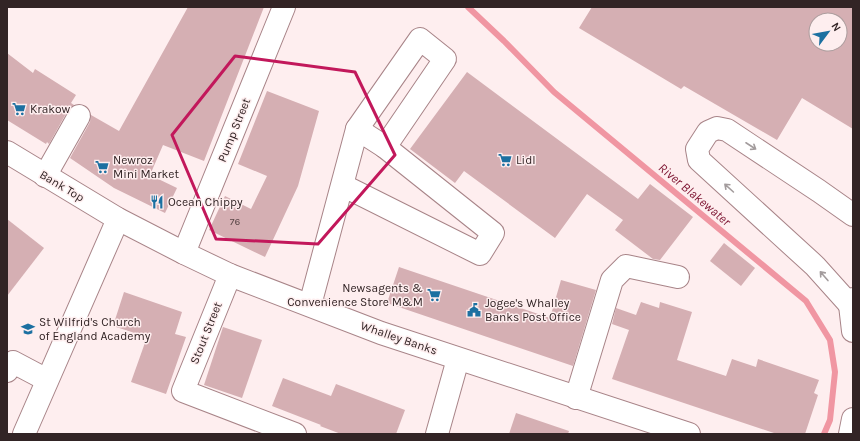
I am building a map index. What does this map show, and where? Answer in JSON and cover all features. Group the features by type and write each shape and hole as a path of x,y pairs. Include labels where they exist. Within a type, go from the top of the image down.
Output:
{"street":[{"name":"Pump Street","path":"184,253 284,7"},
{"path":"310,305 357,129 420,38 445,59 385,147"},
{"path":"45,176 79,116"},
{"path":"853,215 727,130 717,128 708,132 697,149 699,160 815,266 852,302 853,331"},
{"path":"342,185 480,254 493,233 385,147 357,129"},
{"name":"Bank Top","path":"7,152 118,219"},
{"name":"Whalley Banks","path":"118,219 184,253 230,274 381,333 689,434"},
{"path":"24,434 118,219"},
{"path":"576,398 612,280 626,266 678,277"},
{"name":"Stout Street","path":"230,274 183,391 295,434"},
{"path":"438,434 458,359"},
{"path":"7,371 14,362 47,380"},
{"path":"850,434 853,419"}],"highlighted area":[{"path":"235,56 355,72 395,155 318,244 216,239 172,135"}],"building":[{"path":"188,7 264,7 204,161 163,145 150,175 177,188 165,213 114,188 70,158 90,122 91,115 119,131"},
{"path":"592,7 853,7 853,129 802,98 777,140 684,86 681,89 579,28"},
{"path":"7,53 33,73 35,69 76,95 71,103 74,105 68,110 49,144 47,142 46,144 7,120"},
{"name":"Lidl","path":"467,72 638,199 650,184 693,217 660,260 653,259 615,230 623,220 587,194 555,238 464,171 455,183 410,149"},
{"path":"267,91 319,111 298,186 265,257 209,230 225,196 251,209 267,176 238,164"},
{"path":"7,219 44,248 7,296"},
{"path":"724,243 755,268 741,286 710,261"},
{"path":"399,267 550,318 561,280 596,290 573,366 387,303"},
{"path":"124,292 182,312 175,334 186,337 166,394 131,382 147,337 113,326"},
{"path":"641,302 659,308 660,302 692,312 677,360 726,376 732,359 756,367 758,359 819,380 814,393 818,395 805,434 777,434 612,379 629,330 612,324 616,308 636,315"},
{"path":"223,327 262,340 242,398 204,385"},
{"path":"283,378 331,396 336,384 405,410 396,434 341,434 272,406"},
{"path":"516,413 569,431 568,434 509,434"}],"waterway":[{"name":"River Blakewater","path":"468,7 554,92 806,301 830,340 835,372 830,420 824,434"}],"place":[{"name":"Krakow","path":"19,109"},
{"name":"Lidl","path":"505,160"},
{"name":"Newroz Mini Market","path":"102,167"},
{"name":"Ocean Chippy","path":"157,202"},
{"name":"Newsagents & Convenience Store M&M","path":"434,295"},
{"name":"Jogee's Whalley Banks Post Office","path":"474,310"},
{"name":"St Wilfrid's Church of England Academy","path":"28,329"}]}
